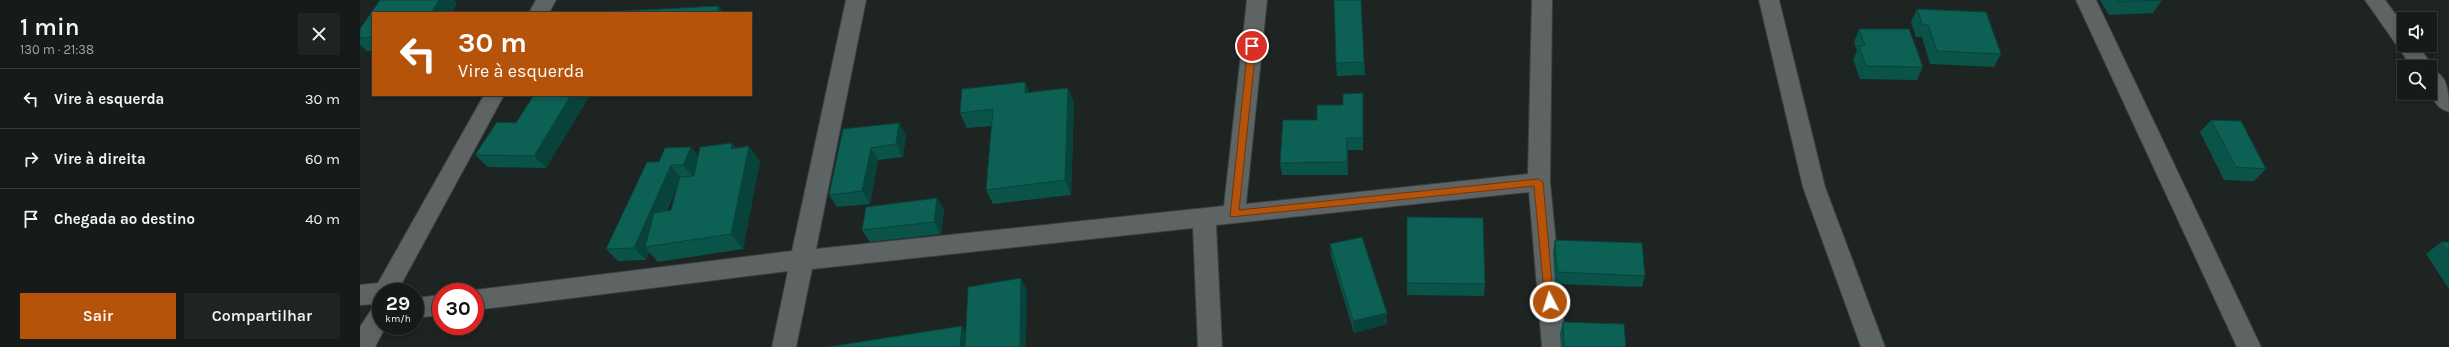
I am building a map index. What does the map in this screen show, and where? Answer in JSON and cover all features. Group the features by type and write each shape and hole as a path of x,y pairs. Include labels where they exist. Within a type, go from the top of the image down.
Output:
{"street":[{"path":"540,12 546,0"},
{"path":"784,347 856,0"},
{"path":"1234,215 1257,0"},
{"path":"1542,0 1538,182 1554,347"},
{"path":"1769,0 1814,187 1873,347"},
{"path":"2086,0 2249,347"},
{"path":"2375,0 2397,31"},
{"path":"2437,88 2449,104"},
{"path":"392,283 493,96"},
{"path":"484,299 802,260 1538,182"},
{"path":"1204,218 1210,347"},
{"path":"360,295 372,300"},
{"path":"362,347 372,324"}],"building":[{"path":"380,0 439,0 432,12 372,12 372,37 360,38 360,29"},
{"path":"1334,0 1361,0 1364,62 1336,63"},
{"path":"2117,0 2162,0 2118,2"},
{"path":"719,6 716,12 600,12"},
{"path":"1917,9 1986,12 2001,54 1937,51 1928,25 1922,24"},
{"path":"1859,29 1909,29 1923,67 1866,66 1859,46 1865,46"},
{"path":"1025,82 1025,93 1068,88 1065,180 986,190 993,109 960,113 962,89"},
{"path":"1363,93 1363,138 1347,138 1347,162 1280,163 1283,120 1317,120 1317,105 1343,105 1343,94"},
{"path":"533,96 570,96 534,156 475,155 497,122 516,123"},
{"path":"2211,120 2241,121 2266,169 2236,167"},
{"path":"899,123 896,144 871,148 862,191 829,195 843,129"},
{"path":"732,143 731,149 749,146 731,234 645,247 654,213 671,210 680,177 694,176 700,147"},
{"path":"691,147 683,165 671,165 634,248 606,249 647,162 659,162 665,148"},
{"path":"937,198 934,222 862,230 866,207"},
{"path":"1407,217 1483,218 1485,284 1407,283"},
{"path":"1362,237 1387,313 1353,321 1330,244"},
{"path":"1555,240 1642,243 1645,276 1557,272"},
{"path":"2441,242 2449,242 2449,253"},
{"path":"1021,278 1020,347 965,347 968,287"},
{"path":"1563,322 1624,324 1626,347 1564,347"},
{"path":"962,326 960,347 827,347"}],"route":[{"path":"1252,46 1234,215 1538,182 1550,302"}]}
